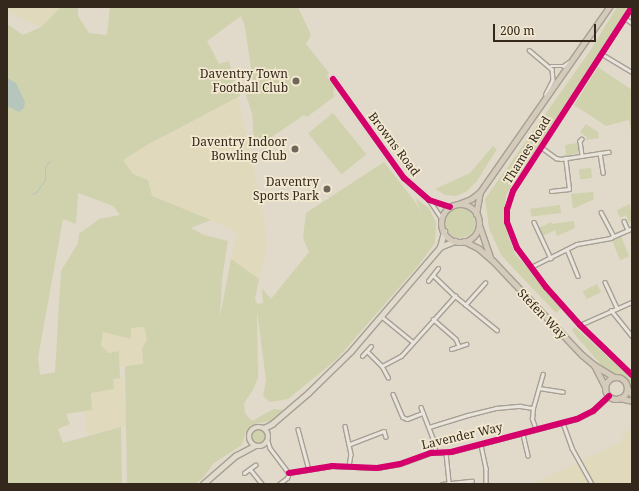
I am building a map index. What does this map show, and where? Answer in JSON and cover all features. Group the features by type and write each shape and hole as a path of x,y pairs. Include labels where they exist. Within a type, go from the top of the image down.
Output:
{"highway":[{"path":"478,222 475,233 464,241 449,238 444,232 442,219 445,211 450,206 471,199 480,192 609,7"},
{"path":"480,192 476,214 481,235 492,261"},
{"path":"458,204 469,206 476,214"},
{"name":"Stefen Way","path":"464,241 478,248 492,261 559,332 594,365 614,377"},
{"name":"Stefen Way","path":"594,365 605,387"},
{"path":"632,394 621,379 614,377 608,380 605,387 609,396 632,401"},
{"path":"619,398 624,395 627,388"}],"main road":[{"path":"440,247 444,232"},
{"path":"254,446 250,440 249,434 252,430 257,427 264,428 272,424 308,393 351,351 440,247 455,240"},
{"path":"203,484 245,450 254,446 259,447 267,443 268,432 272,424"},
{"path":"264,428 268,432"},
{"path":"245,450 250,440"}],"street":[{"name":"Thames Road","path":"632,7 513,191 507,209 507,222 512,237 517,248 531,267 580,325 632,375"},
{"path":"625,18 632,23"},
{"path":"529,50 550,66 554,76 543,103"},
{"path":"602,54 632,72"},
{"path":"550,66 563,66 573,60"},
{"name":"Browns Road","path":"333,79 404,178 429,200 442,219"},
{"path":"582,138 580,141 582,156"},
{"path":"541,147 556,158 608,152"},
{"path":"600,153 602,173"},
{"path":"551,191 568,189 565,158"},
{"name":"Browns Road","path":"429,200 450,206"},
{"path":"601,212 614,236"},
{"path":"624,221 628,230"},
{"path":"534,222 551,258"},
{"path":"531,267 578,244 614,236 632,228"},
{"path":"567,249 578,276"},
{"path":"428,281 438,268"},
{"path":"433,275 465,305 497,330"},
{"path":"605,282 617,308"},
{"path":"465,305 486,283"},
{"path":"382,366 401,356 455,296"},
{"path":"580,325 632,302"},
{"path":"611,310 632,336"},
{"path":"381,316 413,342"},
{"path":"433,319 456,339 459,346"},
{"path":"451,349 466,344"},
{"path":"362,356 371,346"},
{"path":"367,351 382,366 388,377"},
{"path":"536,430 532,419 533,408 543,374"},
{"path":"539,388 563,392"},
{"path":"393,394 403,417 407,419 423,413"},
{"name":"Lavender Way","path":"289,473 332,466 388,467 436,452 446,453 481,445 577,419 592,411 609,396"},
{"path":"429,427 496,408 520,406 533,408"},
{"path":"421,407 429,427 436,452"},
{"path":"563,423 572,448 592,484"},
{"path":"345,426 350,444 351,454 349,466"},
{"path":"298,429 297,434 309,470"},
{"path":"350,444 384,431 386,437"},
{"path":"523,434 528,455"},
{"path":"267,443 289,473 287,478 279,484"},
{"path":"481,445 486,468 486,484"},
{"path":"446,453 449,483"},
{"path":"244,472 255,465"},
{"path":"250,469 262,484"},
{"path":"442,484 472,481"}],"shaded area":[{"path":"7,7 62,7 41,27 7,12"},
{"path":"7,78 16,83 25,102 24,108 19,112 7,106"},
{"path":"238,97 263,211 267,246 259,279 231,259 237,233 211,220 151,196 148,180 133,174 123,160 145,146"},
{"path":"145,327 147,339 142,349 143,365 120,366 119,352 108,353 101,345 103,331 131,339 131,328"},
{"path":"123,378 126,426 87,435 84,411 92,410 91,393 113,389 113,379"},
{"path":"632,428 632,484 532,484 621,442 623,435"}],"green space":[{"path":"61,7 78,7 78,16 89,33 107,35 110,7 298,7 311,35 306,44 329,73 327,76 334,87 333,94 335,96 307,117 304,115 270,138 254,140 252,113 246,95 252,89 251,82 253,81 245,27 241,16 207,41 219,64 229,61 232,74 236,73 240,96 145,146 123,160 133,174 148,180 152,196 211,220 191,228 204,235 228,241 222,279 220,317 231,259 259,279 255,299 257,304 263,303 262,288 271,299 309,252 303,238 306,213 384,162 416,203 421,214 416,199 429,208 436,223 435,243 417,267 336,360 288,399 270,402 263,396 266,380 257,310 258,378 253,390 244,403 245,413 252,421 274,409 283,410 271,421 255,424 246,432 242,445 214,463 202,479 195,484 127,484 125,366 143,364 142,349 147,339 144,327 131,328 131,339 103,332 101,345 108,353 119,351 120,378 113,379 114,389 91,393 92,410 66,414 70,424 58,429 63,443 121,427 122,484 7,484 7,24 23,35 41,27","holes":["78,193 113,206 120,215 99,219 79,234 78,243 61,271 55,372 40,375 38,358 63,219 76,224"]},
{"path":"617,7 629,7 506,195 504,223 515,254 562,307 556,313 501,255 489,228 485,199 590,51"},
{"path":"598,67 632,90 632,137 629,120 606,126 574,105"},
{"path":"333,113 366,154 341,174 308,133"},
{"path":"586,124 598,132 599,138 585,140 587,137 580,132"},
{"path":"578,143 578,153 566,156 565,145"},
{"path":"493,146 497,149 477,181 466,192 456,196 445,195 435,189 470,173"},
{"path":"591,168 592,178 580,179 579,169"},
{"path":"593,192 594,199 573,209 571,194"},
{"path":"630,204 632,222 629,223 626,215 620,218 617,210"},
{"path":"560,205 561,213 531,217 530,209"},
{"path":"460,208 471,212 475,223 471,234 460,238 449,234 445,223 449,212"},
{"path":"574,221 575,228 557,236 555,230 543,236 539,228 551,222 552,224"},
{"path":"621,236 629,256 620,260 612,240"},
{"path":"597,284 601,292 587,299 583,291"},
{"path":"575,327 632,379 632,389 619,377 611,376 576,336 572,330"},
{"path":"259,429 264,431 266,436 264,441 259,443 254,441 252,436 254,431"}],"waterway":[{"path":"33,194 45,180 45,167 49,161"}],"cycle path":[{"path":"632,7 513,191 507,209 507,222 517,248 546,287 580,325 632,375"},
{"path":"333,79 404,178 429,200 450,207"},
{"path":"289,473 332,466 377,468 400,464 431,453 451,452 577,419 593,411 609,396"}],"place":[{"name":"Daventry Town Football Club","path":"296,81"},
{"name":"Daventry Indoor Bowling Club","path":"295,149"},
{"name":"Daventry Sports Park","path":"327,189"}]}
